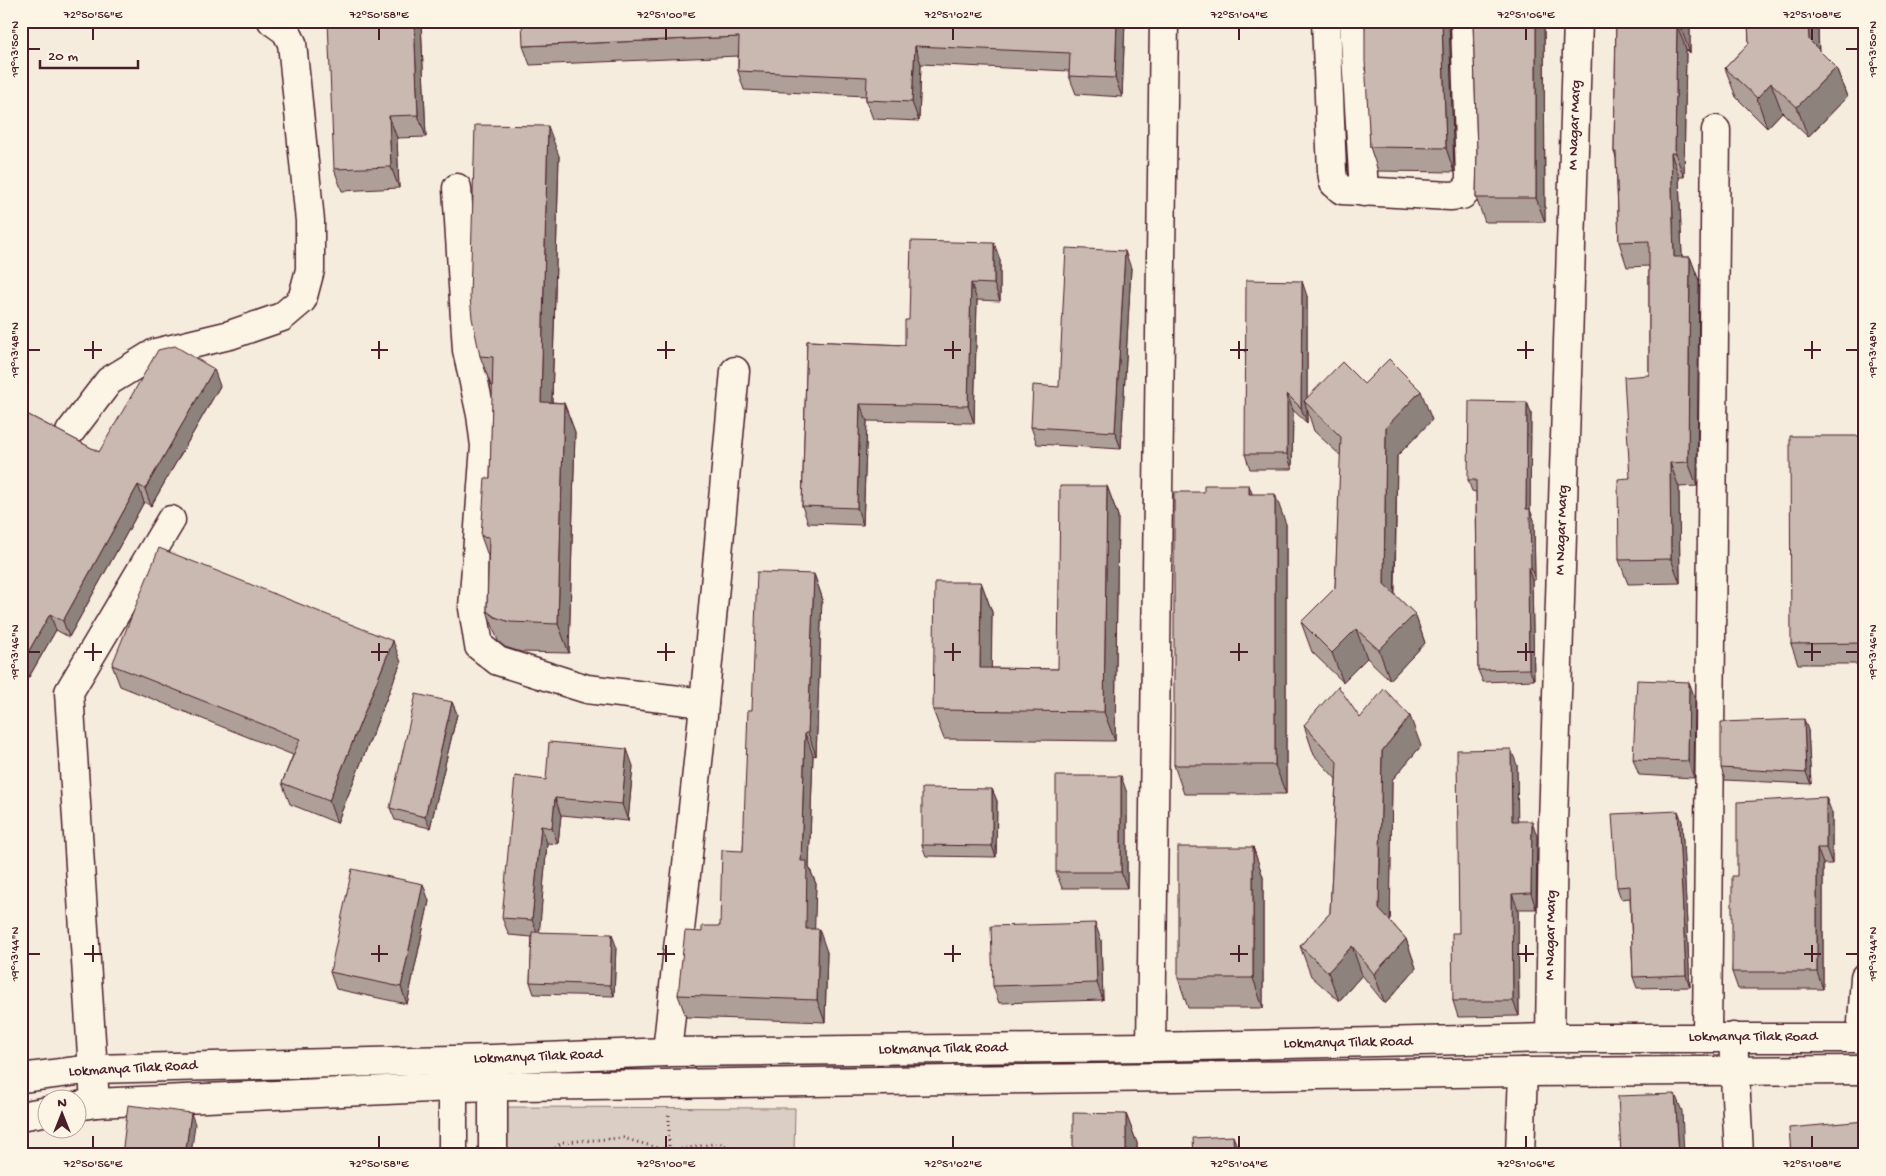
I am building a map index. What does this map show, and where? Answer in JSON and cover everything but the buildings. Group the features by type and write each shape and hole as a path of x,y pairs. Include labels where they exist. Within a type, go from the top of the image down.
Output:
{"street":[{"path":"70,432 109,381 155,353 230,335 282,317 302,300 310,270 310,221 292,43 286,31 272,21"},
{"path":"1151,1047 1164,21"},
{"path":"1326,21 1334,183 1342,190 1450,196 1462,195 1469,190 1465,21"},
{"path":"1354,21 1364,192"},
{"name":"M Nagar Marg","path":"1550,1038 1554,785 1578,21"},
{"path":"1716,130 1720,1037 1735,1070 1739,1155"},
{"path":"457,188 467,350 481,415 485,446 472,608 479,646 498,661 586,689 704,703"},
{"path":"667,1052 704,703 735,371"},
{"path":"88,1094 93,1069 69,692 171,520"},
{"path":"1863,1038 1865,977"},
{"name":"Lokmanya Tilak Road","path":"21,1078 93,1069 493,1059 667,1052 1151,1047 1550,1038 1863,1038"},
{"path":"493,1059 493,1155"},
{"path":"453,1060 453,1155"},
{"name":"Lokmanya Tilak Road","path":"88,1104 453,1087 1523,1072 1865,1070"},
{"path":"1520,1155 1523,1072"},
{"path":"21,1116 38,1113"}],"path":[{"path":"548,1155 562,1142 623,1138 669,1151 719,1142 745,1155"}],"shaded area":[{"path":"502,1107 795,1108 794,1155 502,1155"}]}
